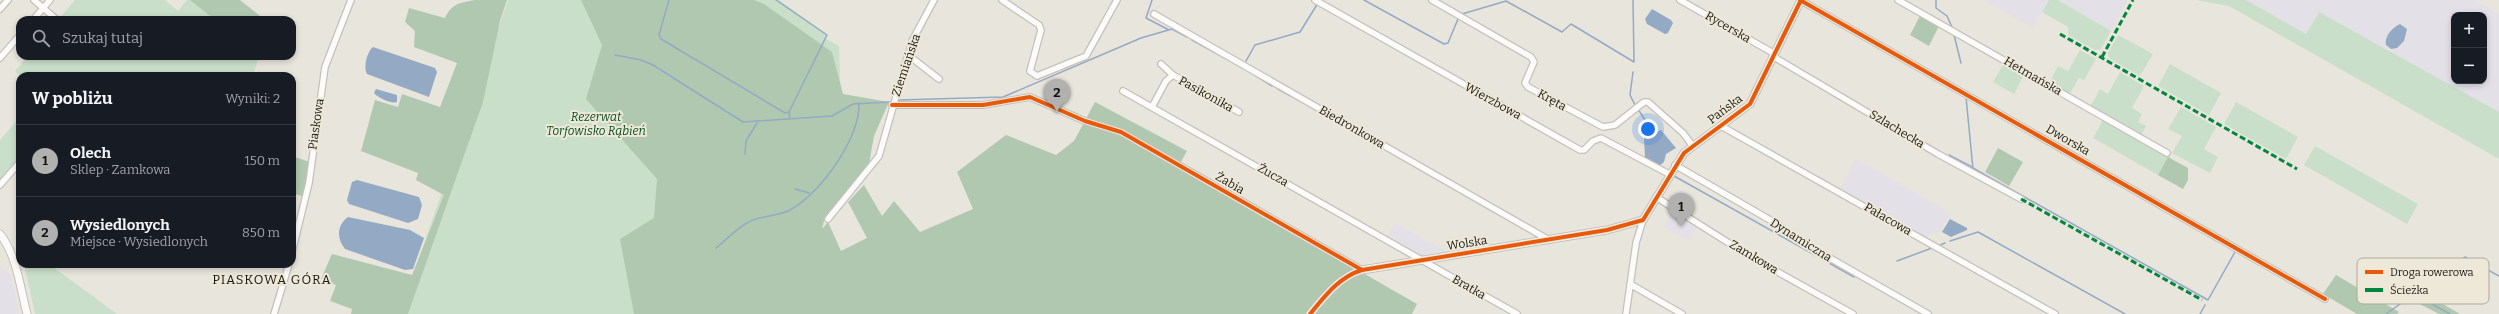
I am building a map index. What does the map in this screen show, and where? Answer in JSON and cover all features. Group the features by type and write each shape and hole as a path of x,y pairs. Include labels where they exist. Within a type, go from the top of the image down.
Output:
{"street":[{"path":"0,9 8,0"},
{"path":"34,0 52,16"},
{"path":"36,16 50,0"},
{"name":"Piaskowa","path":"296,236 309,183 325,67 351,0"},
{"name":"Ziemiańska","path":"828,219 879,156 892,105 908,56 923,19 934,0"},
{"path":"1002,0 1039,25 1041,30 1030,71 1037,76 1086,56 1117,0"},
{"name":"Wierzbowa","path":"1315,0 1580,150 1584,150 1593,141 1601,138 1669,174"},
{"name":"Kręta","path":"1432,0 1531,57 1534,62 1525,83 1528,87 1603,127 1615,125 1644,102 1648,102 1683,133 1692,145"},
{"name":"Rycerska","path":"1680,0 1775,55"},
{"name":"Pańska","path":"1626,314 1636,243 1643,220 1669,174 1692,145 1721,126 1750,104 1775,55 1800,0"},
{"name":"Dworska","path":"1800,0 2325,299"},
{"name":"Hetmańska","path":"1898,0 2167,154"},
{"name":"Biedronkowa","path":"1154,14 1549,240"},
{"path":"0,58 16,40"},
{"name":"Szlachecka","path":"1775,55 1938,154 2021,200"},
{"path":"908,56 939,79"},
{"name":"Pasikonika","path":"1161,64 1173,75 1239,112"},
{"name":"Pasikonika","path":"1152,107 1166,81 1173,75"},
{"name":"Żucza","path":"1123,91 1422,260"},
{"name":"Żabia","path":"892,105 983,105 1030,97 1085,121 1121,132 1362,270"},
{"name":"Pałacowa","path":"1721,126 2054,314"},
{"name":"Dynamiczna","path":"1675,165 1777,224 1793,237 1928,314"},
{"path":"0,185 16,167"},
{"name":"Zamkowa","path":"1656,197 1751,257 1853,314"},
{"name":"Wolska","path":"1310,314 1332,288 1350,274 1362,270 1616,229 1643,220"},
{"path":"0,234 6,242 15,265 27,314"},
{"name":"Bratka","path":"1422,260 1517,314"},
{"path":"274,314 288,268"},
{"path":"1630,284 1682,314"}],"shaded area":[{"path":"1983,0 2049,0 2033,28"},
{"path":"2058,0 2127,0 2111,31"},
{"path":"2246,0 2474,0 2499,14 2499,113 2318,12 2306,34"},
{"path":"1856,159 1951,213 1940,232 1924,236 1840,188"},
{"path":"1673,211 1698,225 1689,241 1664,227"},
{"path":"1395,223 1445,251 1421,255 1388,236"},
{"path":"0,267 11,275 19,314 0,314"}],"green space":[{"path":"75,0 165,0 178,11 187,0 190,0 210,16 61,16"},
{"path":"190,0 240,0 260,16 210,16"},
{"path":"475,0 507,0 500,21 483,102 408,314 351,314 352,309 330,301 336,285 321,279 332,254 412,275 444,195 416,180 418,173 361,151 375,100 398,107 402,94 440,107 457,63 414,47 415,31 405,22 409,8 445,18 451,9 457,4"},
{"name":"Rezerwat Torfowisko Rąbień","path":"508,0 779,0 828,35 826,39 839,46 841,110 744,314 400,314"},
{"path":"581,0 754,0 764,4 832,52 843,94 889,102 874,136 869,164 825,217 822,229 828,222 841,251 867,238 848,202 864,185 882,216 894,201 920,232 973,209 957,172 1006,135 1056,155 1074,141 1095,102 1187,151 1178,167 1417,304 1412,314 634,314 620,239 654,218 657,179 586,99 602,45"},
{"path":"2049,0 2058,0 2111,31 2101,49 2095,50 2068,35 2068,27 2042,12"},
{"path":"2196,0 2246,0 2306,34 2319,12 2499,112 2499,159 2229,6"},
{"path":"1920,16 1939,26 1929,46 1910,35"},
{"path":"2118,35 2153,54 2140,76 2110,59 2108,53"},
{"path":"2080,50 2096,59 2084,80 2079,78 2069,95 2049,83 2058,66 2068,71"},
{"path":"25,60 258,60 254,72 15,71"},
{"path":"2004,63 2024,75 2014,94 1993,82"},
{"path":"2170,64 2221,93 2209,115 2158,86"},
{"path":"2120,72 2144,86 2132,108 2142,114 2138,122 2146,126 2141,135 2090,107 2100,89 2108,94"},
{"path":"2236,102 2298,137 2286,159 2224,124"},
{"path":"2181,107 2216,127 2204,149 2218,157 2210,173 2172,153 2182,136 2168,129"},
{"path":"2103,120 2168,157 2158,175 2093,138"},
{"path":"16,122 16,163 0,182 0,140"},
{"path":"2315,146 2418,204 2407,224 2304,165"},
{"path":"1998,148 2023,162 2009,186 1985,172"},
{"path":"296,157 310,162 302,196 296,194"},
{"path":"2168,157 2188,168 2188,180 2183,189 2158,175"},
{"path":"25,268 54,268 117,314 35,314"},
{"path":"2336,275 2357,287 2357,304 2385,304 2399,312 2397,314 2357,314 2323,294"},
{"path":"2420,304 2443,304 2460,314 2439,314"}],"water":[{"path":"1652,9 1671,20 1673,23 1668,33 1665,34 1647,24 1645,19"},
{"path":"2400,24 2407,29 2404,41 2397,48 2391,49 2386,45 2386,38 2395,27"},
{"path":"373,47 435,68 437,72 429,97 367,74 365,68 366,60"},
{"path":"376,89 397,95 397,102 388,101 378,97 374,93"},
{"path":"1661,130 1676,148 1666,154 1664,162 1659,166 1645,157 1644,138"},
{"path":"357,180 419,197 422,205 418,219 408,223 349,204 347,200 352,182"},
{"path":"348,217 410,230 424,238 413,269 405,270 345,249 340,241 339,233 341,224"},
{"path":"1950,219 1967,228 1967,230 1951,237 1942,232"}],"waterway":[{"path":"669,0 659,35 661,39 785,113 789,112"},
{"path":"776,0 827,35 789,112 790,119"},
{"path":"1152,0 1146,18 1169,30"},
{"path":"1364,0 1444,44 1448,43 1458,19"},
{"path":"1446,5 1462,14 1506,1 1562,32 1571,24 1634,62 1633,0"},
{"path":"1936,0 1936,8 1947,16 1952,27"},
{"path":"1246,61 1255,45 1300,32 1318,3"},
{"path":"898,100 1003,97 1141,38 1172,29 1187,37"},
{"path":"1954,35 1961,63"},
{"path":"1192,40 1225,58"},
{"path":"615,55 641,60 653,65 743,122 832,116 853,104 890,102"},
{"path":"1633,72 1630,95 1635,105"},
{"path":"1252,73 1272,86"},
{"path":"1278,89 1291,96"},
{"path":"1966,97 1973,168 2208,300 2235,252"},
{"path":"716,248 743,225 752,220 790,210 814,191 826,178 846,148 858,117 859,103"},
{"path":"1638,109 1645,120 1652,123 1656,131"},
{"path":"745,154 746,141 757,123"},
{"path":"1949,155 1972,167"},
{"path":"1674,176 1854,277"},
{"path":"795,189 809,193"},
{"path":"2150,196 2236,246"},
{"path":"1950,241 1978,232 2125,314"},
{"path":"1938,246 1945,243"},
{"path":"1897,261 1932,248"},
{"path":"2489,270 2499,276"},
{"path":"2386,314 2400,304"},
{"path":"2432,304 2450,314"},
{"path":"2200,314 2205,305"}],"marked path":[{"path":"2102,57 2133,0"},
{"path":"2060,34 2297,169"},
{"path":"2021,199 2202,300"}],"cycle path":[{"path":"1800,0 2325,299"},
{"path":"1310,314 1339,282 1362,270 1607,230 1643,220 1684,153 1750,104 1801,0"},
{"path":"892,105 983,105 1030,97 1085,121 1121,132 1362,270"}],"place":[{"name":"Wysiedlonych","path":"1057,112"},
{"name":"Olech","path":"1681,226"}],"district":[{"name":"PIASKOWA GÓRA","path":"272,279"}]}
